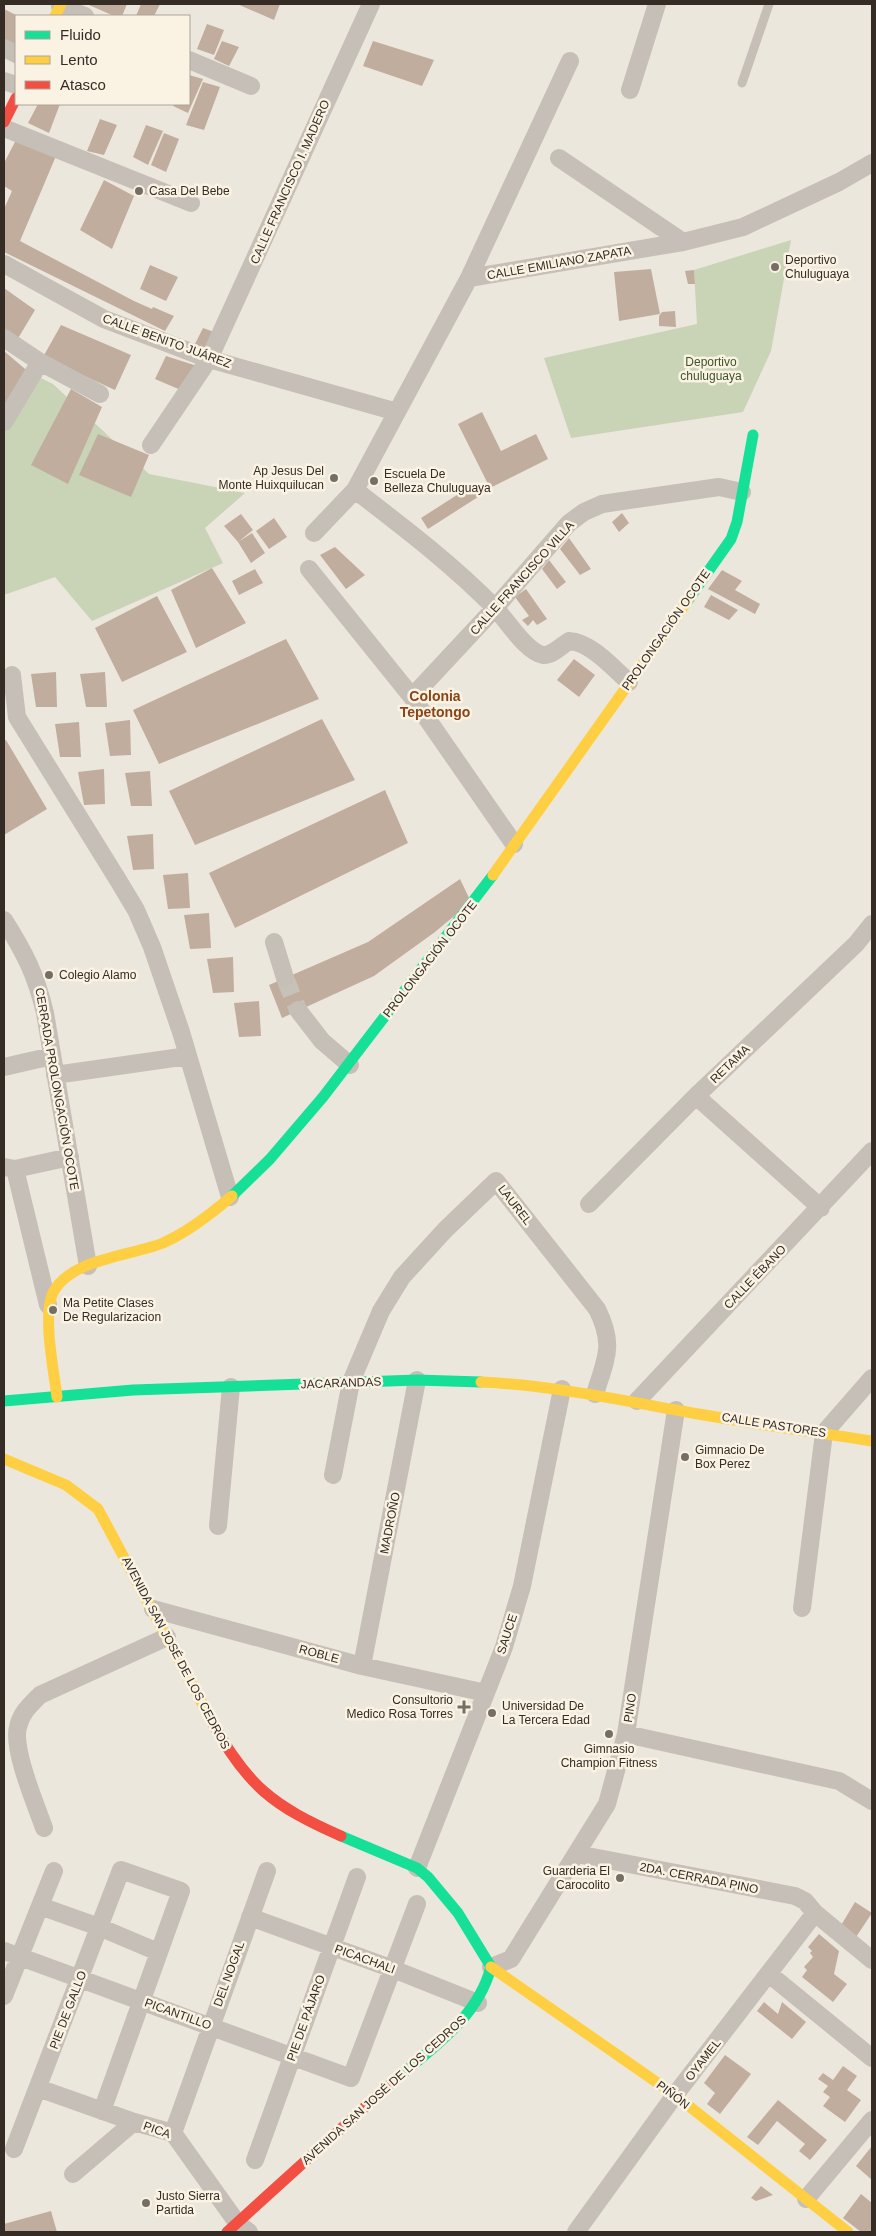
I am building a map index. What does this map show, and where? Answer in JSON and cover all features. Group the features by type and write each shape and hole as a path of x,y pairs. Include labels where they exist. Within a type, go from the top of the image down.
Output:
{"street":[{"name":"CALLE FRANCISCO I. MADERO","path":"152,445 209,359 371,4"},
{"path":"630,90 657,4"},
{"path":"58,7 82,15"},
{"path":"190,60 251,86"},
{"path":"469,278 570,61"},
{"path":"15,100 5,119 191,203"},
{"path":"559,158 683,242"},
{"name":"CALLE EMILIANO ZAPATA","path":"314,533 356,490 469,278 683,242 743,227 839,182 872,163"},
{"name":"CALLE BENITO JUÁREZ","path":"4,264 104,319 209,359 397,412"},
{"path":"4,338 40,362 100,394"},
{"path":"4,422 40,362"},
{"name":"PROLONGACIÓN OCOTE","path":"48,1306 58,1285 71,1274 88,1266 161,1243 189,1229 230,1198 270,1158 350,1066 479,896 731,539 737,522 753,435"},
{"name":"CALLE FRANCISCO VILLA","path":"412,697 495,608 569,523 584,512 602,504 719,487 742,492"},
{"path":"356,490 418,538 495,608 534,651 544,655 552,653 569,641 578,641 629,682"},
{"path":"309,569 412,697 514,844"},
{"path":"12,675 17,717 136,910 152,947 188,1056 230,1198"},
{"name":"CERRADA PROLONGACIÓN OCOTE","path":"4,920 12,949 38,983 88,1266"},
{"name":"RETAMA","path":"590,1204 696,1096 856,944 872,924"},
{"path":"274,942 285,978"},
{"path":"298,1010 322,1041 350,1066"},
{"path":"4,1067 52,1056"},
{"path":"55,1075 188,1056"},
{"path":"696,1096 820,1208"},
{"name":"CALLE ÉBANO","path":"637,1401 872,1151"},
{"path":"57,1398 48,1306 9,1168 70,1157"},
{"name":"LAUREL","path":"351,1382 381,1311 402,1277 445,1230 496,1181 598,1309 606,1326 608,1349 595,1394"},
{"path":"802,1608 824,1433 872,1378"},
{"name":"JACARANDAS","path":"4,1401 57,1398 132,1390 417,1380 562,1389 637,1401 676,1410"},
{"name":"MADROÑO","path":"362,1666 417,1380"},
{"path":"333,1475 351,1382"},
{"path":"218,1526 231,1387"},
{"name":"SAUCE","path":"417,1868 504,1647 522,1586 562,1389"},
{"name":"CALLE PASTORES","path":"676,1410 872,1441"},
{"name":"PINO","path":"491,1967 511,1958 607,1804 626,1734 676,1410"},
{"name":"AVENIDA SAN JOSÉ DE LOS CEDROS","path":"4,1459 70,1485 85,1495 98,1509 228,1751 252,1782 274,1801 300,1818 417,1868 428,1877 469,1929 491,1967 486,1988 478,2003 438,2045 336,2131 238,2229"},
{"name":"ROBLE","path":"153,1609 362,1666 486,1693"},
{"path":"44,1828 18,1749 17,1728 25,1710 40,1695 167,1637"},
{"path":"626,1734 839,1781 872,1801"},
{"name":"2DA. CERRADA PINO","path":"577,1854 795,1896 805,1901 815,1913 872,1960"},
{"name":"PIE DE GALLO","path":"14,2149 121,1870 181,1891 158,1952"},
{"path":"4,1996 12,1954 40,1906 54,1871"},
{"name":"DEL NOGAL","path":"173,2133 267,1871"},
{"name":"PIE DE PÁJARO","path":"255,2160 357,1877"},
{"path":"393,1969 417,1904"},
{"path":"40,1906 99,1927 158,1952 102,2111"},
{"name":"OYAMEL","path":"576,2232 675,2096 815,1913"},
{"name":"PICACHALI","path":"250,1917 393,1969 478,2003"},
{"name":"PICANTILLO","path":"12,1954 351,2078 393,1969"},
{"name":"PIÑÓN","path":"491,1967 675,2096 848,2232"},
{"path":"770,1974 872,2058"},
{"name":"PICA","path":"38,2088 134,2122 173,2133 238,2229"},
{"path":"806,2199 872,2120"},
{"path":"73,2174 134,2122"}],"lane":[{"path":"742,83 769,4"}],"green space":[{"name":"Deportivo chuluguaya","path":"791,240 771,351 743,412 571,438 544,358 697,324 694,270"},
{"path":"4,360 53,384 149,474 245,493 205,528 223,563 92,621 55,577 4,595"}],"building":[{"path":"127,4 122,15 112,15 89,5"},
{"path":"141,4 160,4 154,15 136,15"},
{"path":"237,4 280,4 274,20"},
{"path":"4,9 16,15 15,46 4,40"},
{"path":"207,24 224,30 214,55 197,49"},
{"path":"222,41 239,47 229,66 214,59"},
{"path":"373,41 434,60 422,86 363,66"},
{"path":"190,75 203,79 188,113 173,106 190,105"},
{"path":"203,82 220,87 204,130 186,125"},
{"path":"37,105 60,105 49,133 28,123"},
{"path":"100,119 117,125 104,155 87,151"},
{"path":"146,125 163,131 148,165 133,157"},
{"path":"164,133 179,139 166,172 151,165"},
{"path":"16,140 56,156 20,241 134,301 174,316 165,331 4,252 4,209 12,191 4,186 4,163"},
{"path":"104,180 134,196 112,249 80,230"},
{"path":"150,265 178,277 166,301 140,289"},
{"path":"651,269 660,314 619,321 614,272"},
{"path":"694,270 695,284 688,284 685,271"},
{"path":"4,288 35,310 17,340 4,331"},
{"path":"675,311 676,327 659,326 659,316 662,312"},
{"path":"61,325 131,355 115,390 43,357"},
{"path":"203,328 217,333 210,352 195,344"},
{"path":"4,351 31,374 4,405"},
{"path":"166,356 197,366 183,391 155,379"},
{"path":"71,389 102,407 68,484 31,465"},
{"path":"482,412 501,451 536,434 548,459 490,488 458,424"},
{"path":"98,434 149,455 131,497 79,475"},
{"path":"471,486 478,497 428,529 421,518"},
{"path":"622,513 629,523 619,532 612,522"},
{"path":"241,514 253,530 238,542 224,526"},
{"path":"274,518 287,537 269,549 256,531"},
{"path":"252,533 265,553 251,563 238,542"},
{"path":"569,538 591,569 580,575 560,549"},
{"path":"335,547 365,575 346,589 320,555"},
{"path":"549,560 566,582 557,589 542,569"},
{"path":"212,568 246,623 196,648 171,590"},
{"path":"255,569 263,583 239,595 232,581"},
{"path":"722,570 742,581 735,590 760,604 755,614 708,589"},
{"path":"526,589 547,619 537,625 533,620 528,626 522,620 529,616 515,597"},
{"path":"711,595 738,610 729,620 704,607"},
{"path":"157,596 187,652 122,682 95,628"},
{"path":"286,639 319,699 159,764 133,710"},
{"path":"574,659 595,675 579,697 557,680"},
{"path":"56,672 57,707 36,707 31,674"},
{"path":"105,672 107,707 86,707 80,674"},
{"path":"322,719 355,780 195,845 169,791"},
{"path":"130,720 131,755 110,756 105,723"},
{"path":"79,722 81,757 60,757 55,724"},
{"path":"6,740 47,809 4,835 4,741"},
{"path":"104,769 105,804 84,805 78,772"},
{"path":"150,771 152,806 131,806 125,773"},
{"path":"385,790 408,843 235,928 209,873"},
{"path":"153,834 154,869 133,870 127,836"},
{"path":"188,873 190,908 168,909 163,875"},
{"path":"460,879 471,902 435,932 374,976 282,1018 269,985 368,942"},
{"path":"209,913 211,948 190,949 184,915"},
{"path":"233,957 234,992 213,993 207,959"},
{"path":"259,1001 261,1036 239,1037 234,1003"},
{"path":"855,1902 872,1913 856,1937 840,1927"},
{"path":"819,1934 839,1951 834,1974 847,1984 833,2002 802,1977 807,1970 804,1967 813,1957 810,1953 812,1951 808,1947"},
{"path":"764,2002 778,2014 782,2002 806,2022 792,2039 757,2011"},
{"path":"725,2055 751,2074 720,2114 707,2104 715,2093 704,2083"},
{"path":"843,2066 857,2076 847,2090 861,2100 845,2122 823,2106 830,2097 823,2092 828,2086 818,2079 823,2073 833,2080"},
{"path":"778,2100 827,2140 810,2160 799,2151 805,2144 777,2121 758,2145 747,2137"},
{"path":"872,2146 872,2180 856,2166"},
{"path":"761,2186 773,2195 756,2201 751,2198"},
{"path":"861,2194 872,2203 872,2232 861,2232 843,2218"},
{"path":"51,2211 57,2232 4,2232 4,2224"}],"tunnel":[{"path":"285,978 298,1010"}],"traffic: fast":[{"path":"688,600 731,539 737,522 753,435"},
{"path":"232,1196 270,1159 323,1097 493,875"},
{"path":"4,1401 133,1390 417,1380 481,1382"},
{"path":"341,1836 417,1868 428,1877 458,1913 491,1967 484,1986 474,2004 462,2019 433,2048 387,2087"}],"traffic: slow":[{"path":"56,15 61,4"},
{"path":"493,875 688,600"},
{"path":"57,1397 50,1345 49,1317 52,1295 60,1283 85,1266 172,1239 199,1222 232,1196"},
{"path":"481,1382 579,1393 872,1441"},
{"path":"4,1459 66,1485 98,1509 211,1720"},
{"path":"491,1967 675,2095 848,2232"}],"traffic: jam":[{"path":"4,122 15,100"},
{"path":"211,1720 237,1762 264,1791 279,1804 341,1836"},
{"path":"227,2232 387,2087"}],"place":[{"name":"Casa Del Bebe","path":"139,191"},
{"name":"Deportivo Chuluguaya","path":"775,267"},
{"name":"Ap Jesus Del Monte Huixquilucan","path":"334,478"},
{"name":"Escuela De Belleza Chuluguaya","path":"374,481"},
{"name":"Colegio Alamo","path":"49,975"},
{"name":"Ma Petite Clases De Regularizacion","path":"53,1310"},
{"name":"Gimnacio De Box Perez","path":"685,1457"},
{"name":"Consultorio Medico Rosa Torres","path":"464,1707"},
{"name":"Universidad De La Tercera Edad","path":"492,1713"},
{"name":"Gimnasio Champion Fitness","path":"609,1734"},
{"name":"Guarderia El Carocolito","path":"620,1878"},
{"name":"Justo Sierra Partida","path":"146,2203"}],"district":[{"name":"Colonia Tepetongo","path":"435,704"}]}
